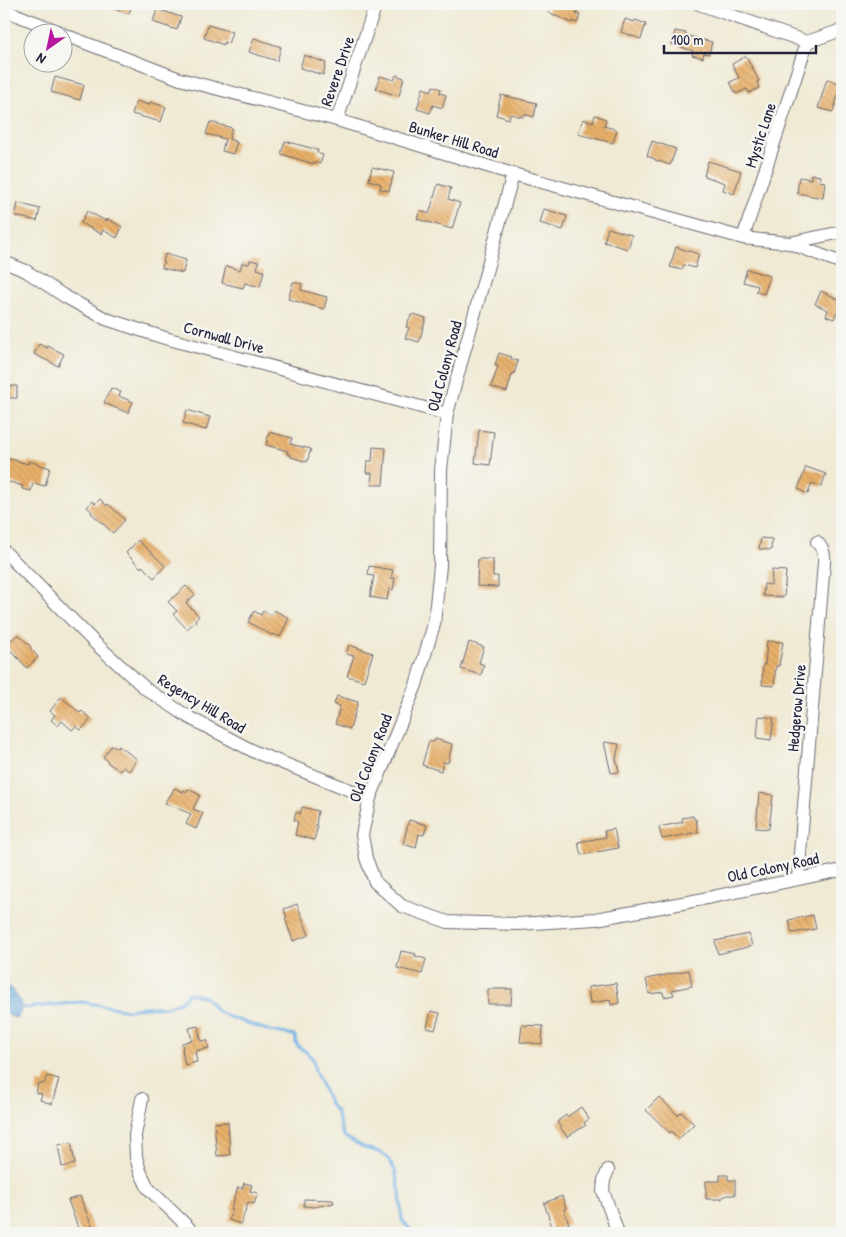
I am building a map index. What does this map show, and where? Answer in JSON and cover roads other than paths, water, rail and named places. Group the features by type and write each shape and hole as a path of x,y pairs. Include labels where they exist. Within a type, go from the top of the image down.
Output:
{"street":[{"name":"Revere Drive","path":"337,120 376,4"},
{"path":"699,4 716,7 807,42 842,30"},
{"name":"Bunker Hill Road","path":"4,10 34,22"},
{"name":"Bunker Hill Road","path":"72,37 180,80 337,120 513,174 743,238 789,243 842,232"},
{"name":"Mystic Lane","path":"743,238 807,42"},
{"name":"Old Colony Road","path":"513,174 447,414 441,470 440,566 434,624 416,685 370,798 362,835 366,858 376,882 402,906 448,922 519,924 596,919 842,870"},
{"path":"789,243 842,263"},
{"name":"Cornwall Drive","path":"4,262 26,271 64,296 106,319 165,338 447,414"},
{"name":"Hedgerow Drive","path":"798,878 824,563 824,554 817,542"},
{"name":"Regency Hill Road","path":"4,551 95,643 146,689 190,718 255,752 370,798"},
{"path":"142,1100 135,1135 136,1157 140,1171 148,1188 192,1233"},
{"path":"608,1170 604,1180 603,1192 618,1233"}],"water":[{"path":"4,982 21,1004 20,1013 16,1018 10,1016 4,1009"}],"waterway":[{"path":"17,1006 25,1008 82,1002 129,1010 144,1007 167,1007 181,1001 189,993 205,997 215,1010 229,1017 270,1031 294,1035 299,1047 313,1059 315,1071 331,1106 336,1111 345,1137 387,1157 395,1170 400,1193 402,1220 413,1233"}]}
